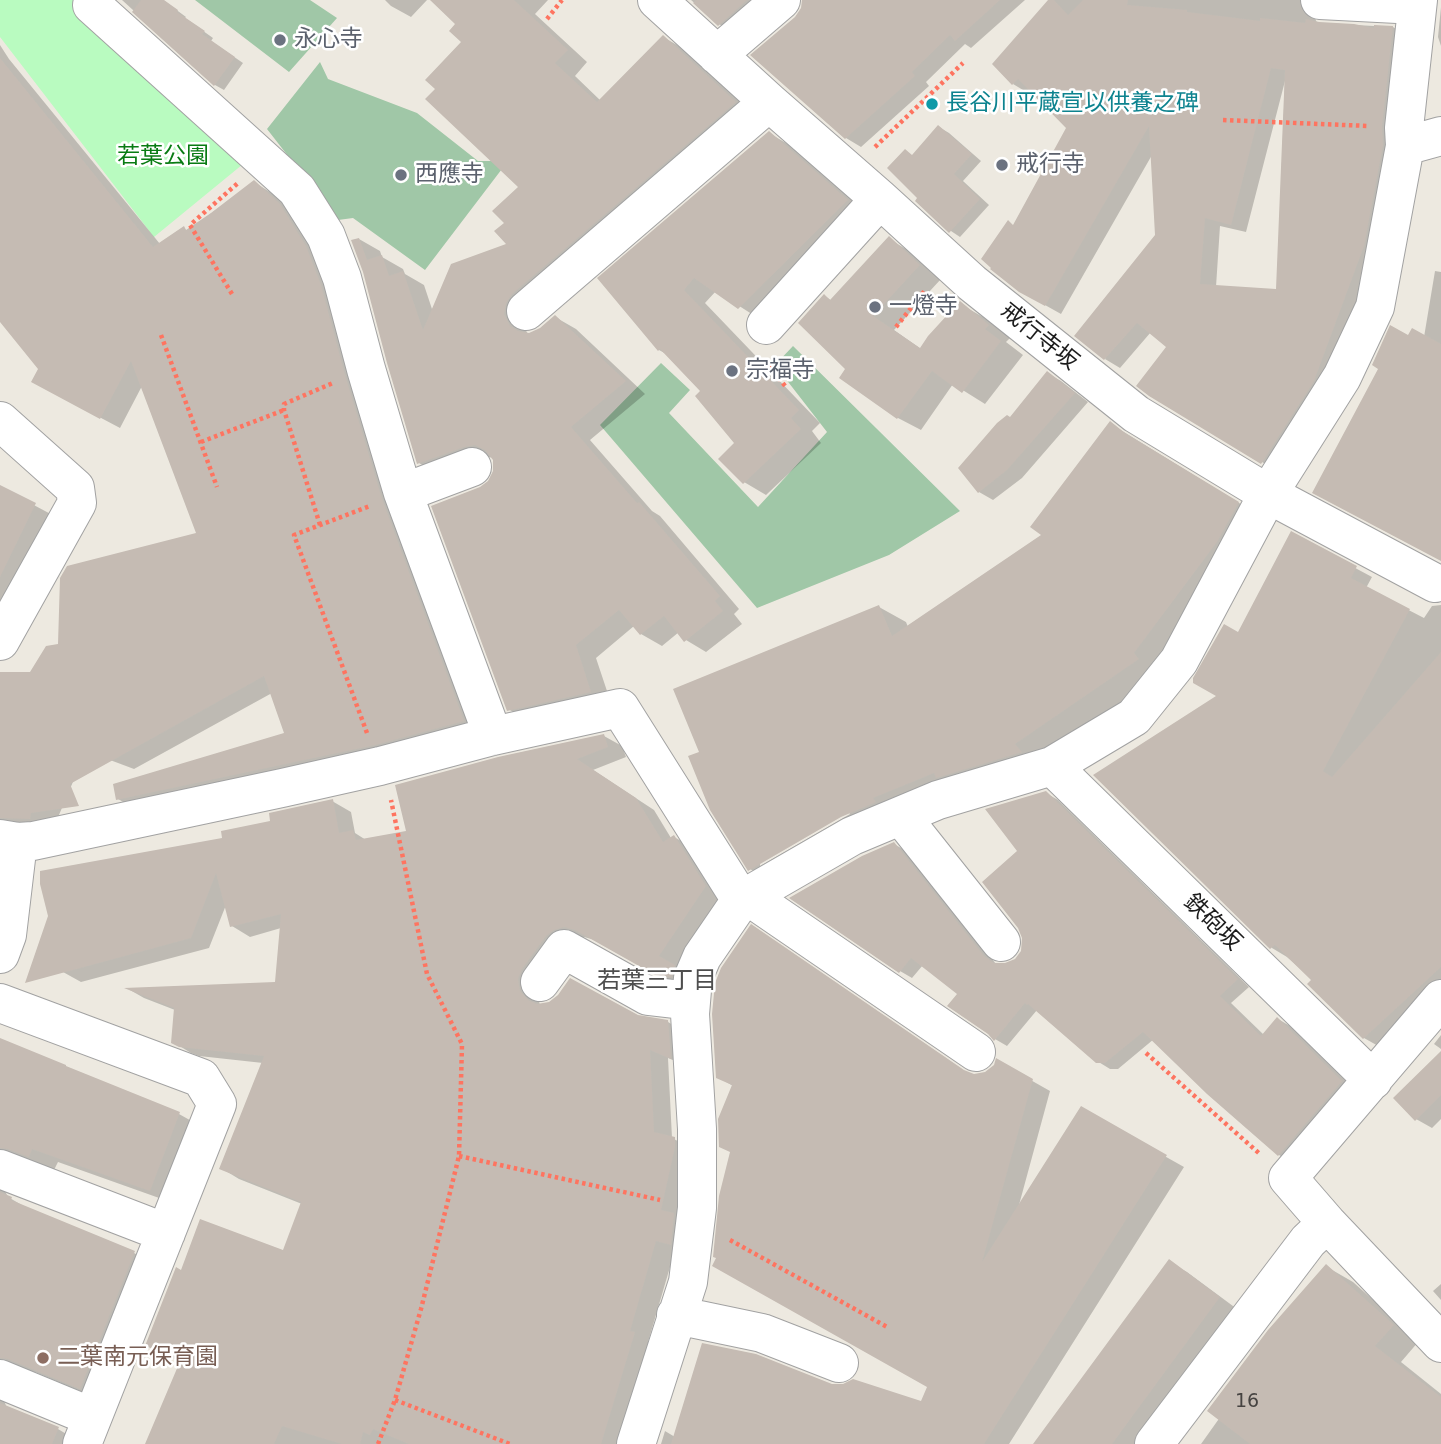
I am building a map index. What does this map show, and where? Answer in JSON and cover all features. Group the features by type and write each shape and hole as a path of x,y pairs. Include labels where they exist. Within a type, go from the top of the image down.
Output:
{"street":[{"name":"戒行寺坂","path":"657,0 972,283 1136,414 1268,494 1435,583"},
{"path":"717,54 780,0"},
{"path":"636,1444 688,1282 696,1214 697,1129 690,1014 693,978 702,957 745,898 852,836 938,800 1052,766 1134,717 1178,661 1268,494 1342,377 1375,307 1404,137 1418,2 1320,0"},
{"path":"92,5 298,190 326,236 342,278 403,493 493,736"},
{"path":"526,311 769,102"},
{"path":"1404,137 1441,135"},
{"path":"766,325 880,200"},
{"path":"0,421 75,488 77,503 0,641"},
{"path":"403,493 472,467"},
{"path":"0,954 7,934 9,841 33,841 282,788 620,708 745,898 976,1052"},
{"name":"鉄砲坂","path":"1052,766 1373,1080"},
{"path":"901,816 1001,943"},
{"path":"540,982 564,949 648,996 691,1001"},
{"path":"1441,999 1287,1178 1441,1343"},
{"path":"0,1003 201,1078 217,1104 87,1430 0,1379"},
{"path":"0,1169 166,1233"},
{"path":"1154,1444 1308,1241 1327,1223"},
{"path":"676,1315 762,1333 839,1363"}],"path":[{"path":"547,19 562,0"},
{"path":"838,163 963,63"},
{"path":"1223,120 1404,137"},
{"path":"232,295 190,225 265,159"},
{"path":"896,327 949,262"},
{"path":"161,335 217,487"},
{"path":"320,524 284,404 366,369"},
{"path":"201,442 284,410"},
{"path":"378,1444 395,1400 421,1309 459,1156 462,1044 427,974 386,777 294,535 403,493"},
{"path":"1146,1053 1287,1178"},
{"path":"459,1156 696,1214 889,1328"},
{"path":"395,1400 510,1444"}],"green space":[{"name":"若葉公園","path":"0,0 84,0 248,160 154,237 0,37"},
{"name":"永心寺","path":"195,0 310,0 337,18 289,72"},
{"path":"320,62 328,79 417,113 478,161 508,161 425,270 353,218 338,220 267,129"},
{"path":"793,346 960,511 889,555 757,608 600,425 661,363 690,390 669,413 758,507 827,432 775,365"}],"building":[{"path":"141,0 164,0 205,31 202,34 235,57 214,86 132,12"},
{"path":"430,0 514,0 568,50 555,63 597,102 663,35 736,102 512,294 506,303 504,314 510,326 529,333 540,328 555,315 626,381 571,427 720,596 715,601 723,611 684,642 664,616 640,635 619,610 576,645 591,692 507,711 431,506 480,487 488,481 493,471 493,460 485,450 475,445 417,464 363,272 351,240 359,238 367,260 382,255 389,276 403,271 423,330 451,264 506,244 494,231 504,223 492,211 518,187 425,99 435,89 425,80 461,42 449,31 455,24"},
{"path":"696,0 747,0 718,26 693,3"},
{"path":"802,0 1000,0 955,41 950,35 912,72 915,76 845,139 750,55 795,17 801,8"},
{"path":"1048,0 1054,0 1068,15 1083,0 1128,0 1127,5 1187,10 1260,21 1260,18 1305,23 1306,19 1374,28 1374,25 1393,26 1382,126 1383,145 1364,246 1314,381 1261,464 1136,386 1166,347 1137,323 1104,360 1074,336 1155,235 1149,126 1045,306 1019,292 981,259 1008,220 1013,225 1066,128 1018,79 1012,85 992,64","holes":["1271,68 1285,70 1276,289 1200,284 1205,218 1231,225"]},
{"path":"0,58 153,247 184,226 186,230 254,180 280,204 306,246 321,285 382,499 464,721 375,745 116,800 113,784 284,733 264,676 70,784 79,806 31,813 30,819 0,818 0,672 30,672 46,646 58,644 60,578 67,566 196,533 131,361 100,419 31,382 38,369 0,322"},
{"path":"938,125 972,154 954,174 980,199 949,233 915,201 917,198 887,168 905,149 912,155"},
{"path":"769,131 848,200 738,309 694,278 684,290 799,410 791,418 801,429 743,484 718,459 734,443 695,396 700,391 660,349 658,351 597,278"},
{"path":"889,236 920,265 873,316 920,348 960,301 989,325 985,329 1001,341 962,393 932,371 897,419 839,378 845,369 798,323 824,294 830,300"},
{"path":"1390,325 1408,335 1412,328 1441,344 1441,561 1312,493 1378,369 1372,365"},
{"path":"1047,371 1075,393 1007,470 978,493 958,468 997,423 1007,415 1010,417"},
{"path":"1110,421 1125,433 1239,502 1217,542 1134,653 1139,659 1015,744 1022,752 936,778 934,773 873,798 876,802 841,817 748,871 710,810 688,756 699,752 673,689 879,605 892,636 1041,535 1030,527"},
{"path":"0,485 36,503 0,577"},
{"path":"1291,531 1357,566 1351,578 1410,609 1323,771 1332,777 1441,652 1441,967 1363,1039 1307,984 1311,980 1275,945 1270,949 1093,775 1216,696 1193,683 1193,678 1224,624 1238,632"},
{"path":"604,734 608,747 577,759 636,798 663,842 674,835 706,886 659,956 675,965 671,977 655,975 575,930 564,927 546,936 522,969 518,979 520,991 528,1000 537,1004 549,1002 558,995 570,978 638,1015 668,1020 671,1059 650,1050 654,1132 675,1137 661,1210 674,1213 671,1245 656,1241 630,1331 635,1332 601,1444 409,1444 373,1429 370,1435 363,1432 360,1444 342,1444 282,1426 274,1444 145,1444 181,1359 145,1346 176,1267 181,1270 200,1219 283,1250 301,1202 219,1169 264,1056 179,1047 171,1043 174,1008 124,988 275,982 281,914 230,927 216,873 191,938 25,983 48,916 40,884 40,871 222,838 221,831 270,821 269,813 333,799 339,833 353,830 356,840 406,831 395,785 498,757"},
{"path":"1046,791 1238,979 1220,996 1261,1036 1277,1017 1342,1081 1278,1156 1207,1094 1143,1032 1105,1063 1096,1063 1025,1003 994,1041 947,1006 957,994 911,958 899,973 789,898 862,856 894,842 984,956 994,963 1015,959 1021,951 1022,938 1018,928 982,882 1017,851 985,809"},
{"path":"751,924 964,1070 974,1074 985,1072 994,1065 996,1058 1033,1079 982,1262 1081,1106 1167,1155 984,1444 671,1444 702,1343 756,1354 832,1384 843,1384 853,1379 921,1401 927,1387 712,1266 716,1258 713,1257 719,1196 730,1152 719,1147 718,1119 732,1085 716,1078 712,1014 715,983 721,968"},
{"path":"0,1038 180,1112 150,1191 32,1149 29,1157 0,1148"},
{"path":"1441,1051 1441,1095 1415,1121 1393,1098"},
{"path":"0,1192 12,1197 11,1200 135,1251 80,1389 0,1358"},
{"path":"1169,1259 1220,1297 1112,1444 1033,1444"},
{"path":"1326,1264 1394,1325 1375,1346 1441,1397 1441,1444 1250,1444 1207,1411 1268,1330"},
{"path":"0,1403 59,1427 52,1444 0,1444"}],"place":[{"name":"永心寺","path":"280,40"},
{"name":"長谷川平蔵宣以供養之碑","path":"932,104"},
{"name":"戒行寺","path":"1002,165"},
{"name":"西應寺","path":"401,175"},
{"name":"一燈寺","path":"875,307"},
{"name":"宗福寺","path":"732,371"},
{"name":"二葉南元保育園","path":"43,1358"}],"district":[{"name":"若葉三丁目","path":"657,982"}]}
